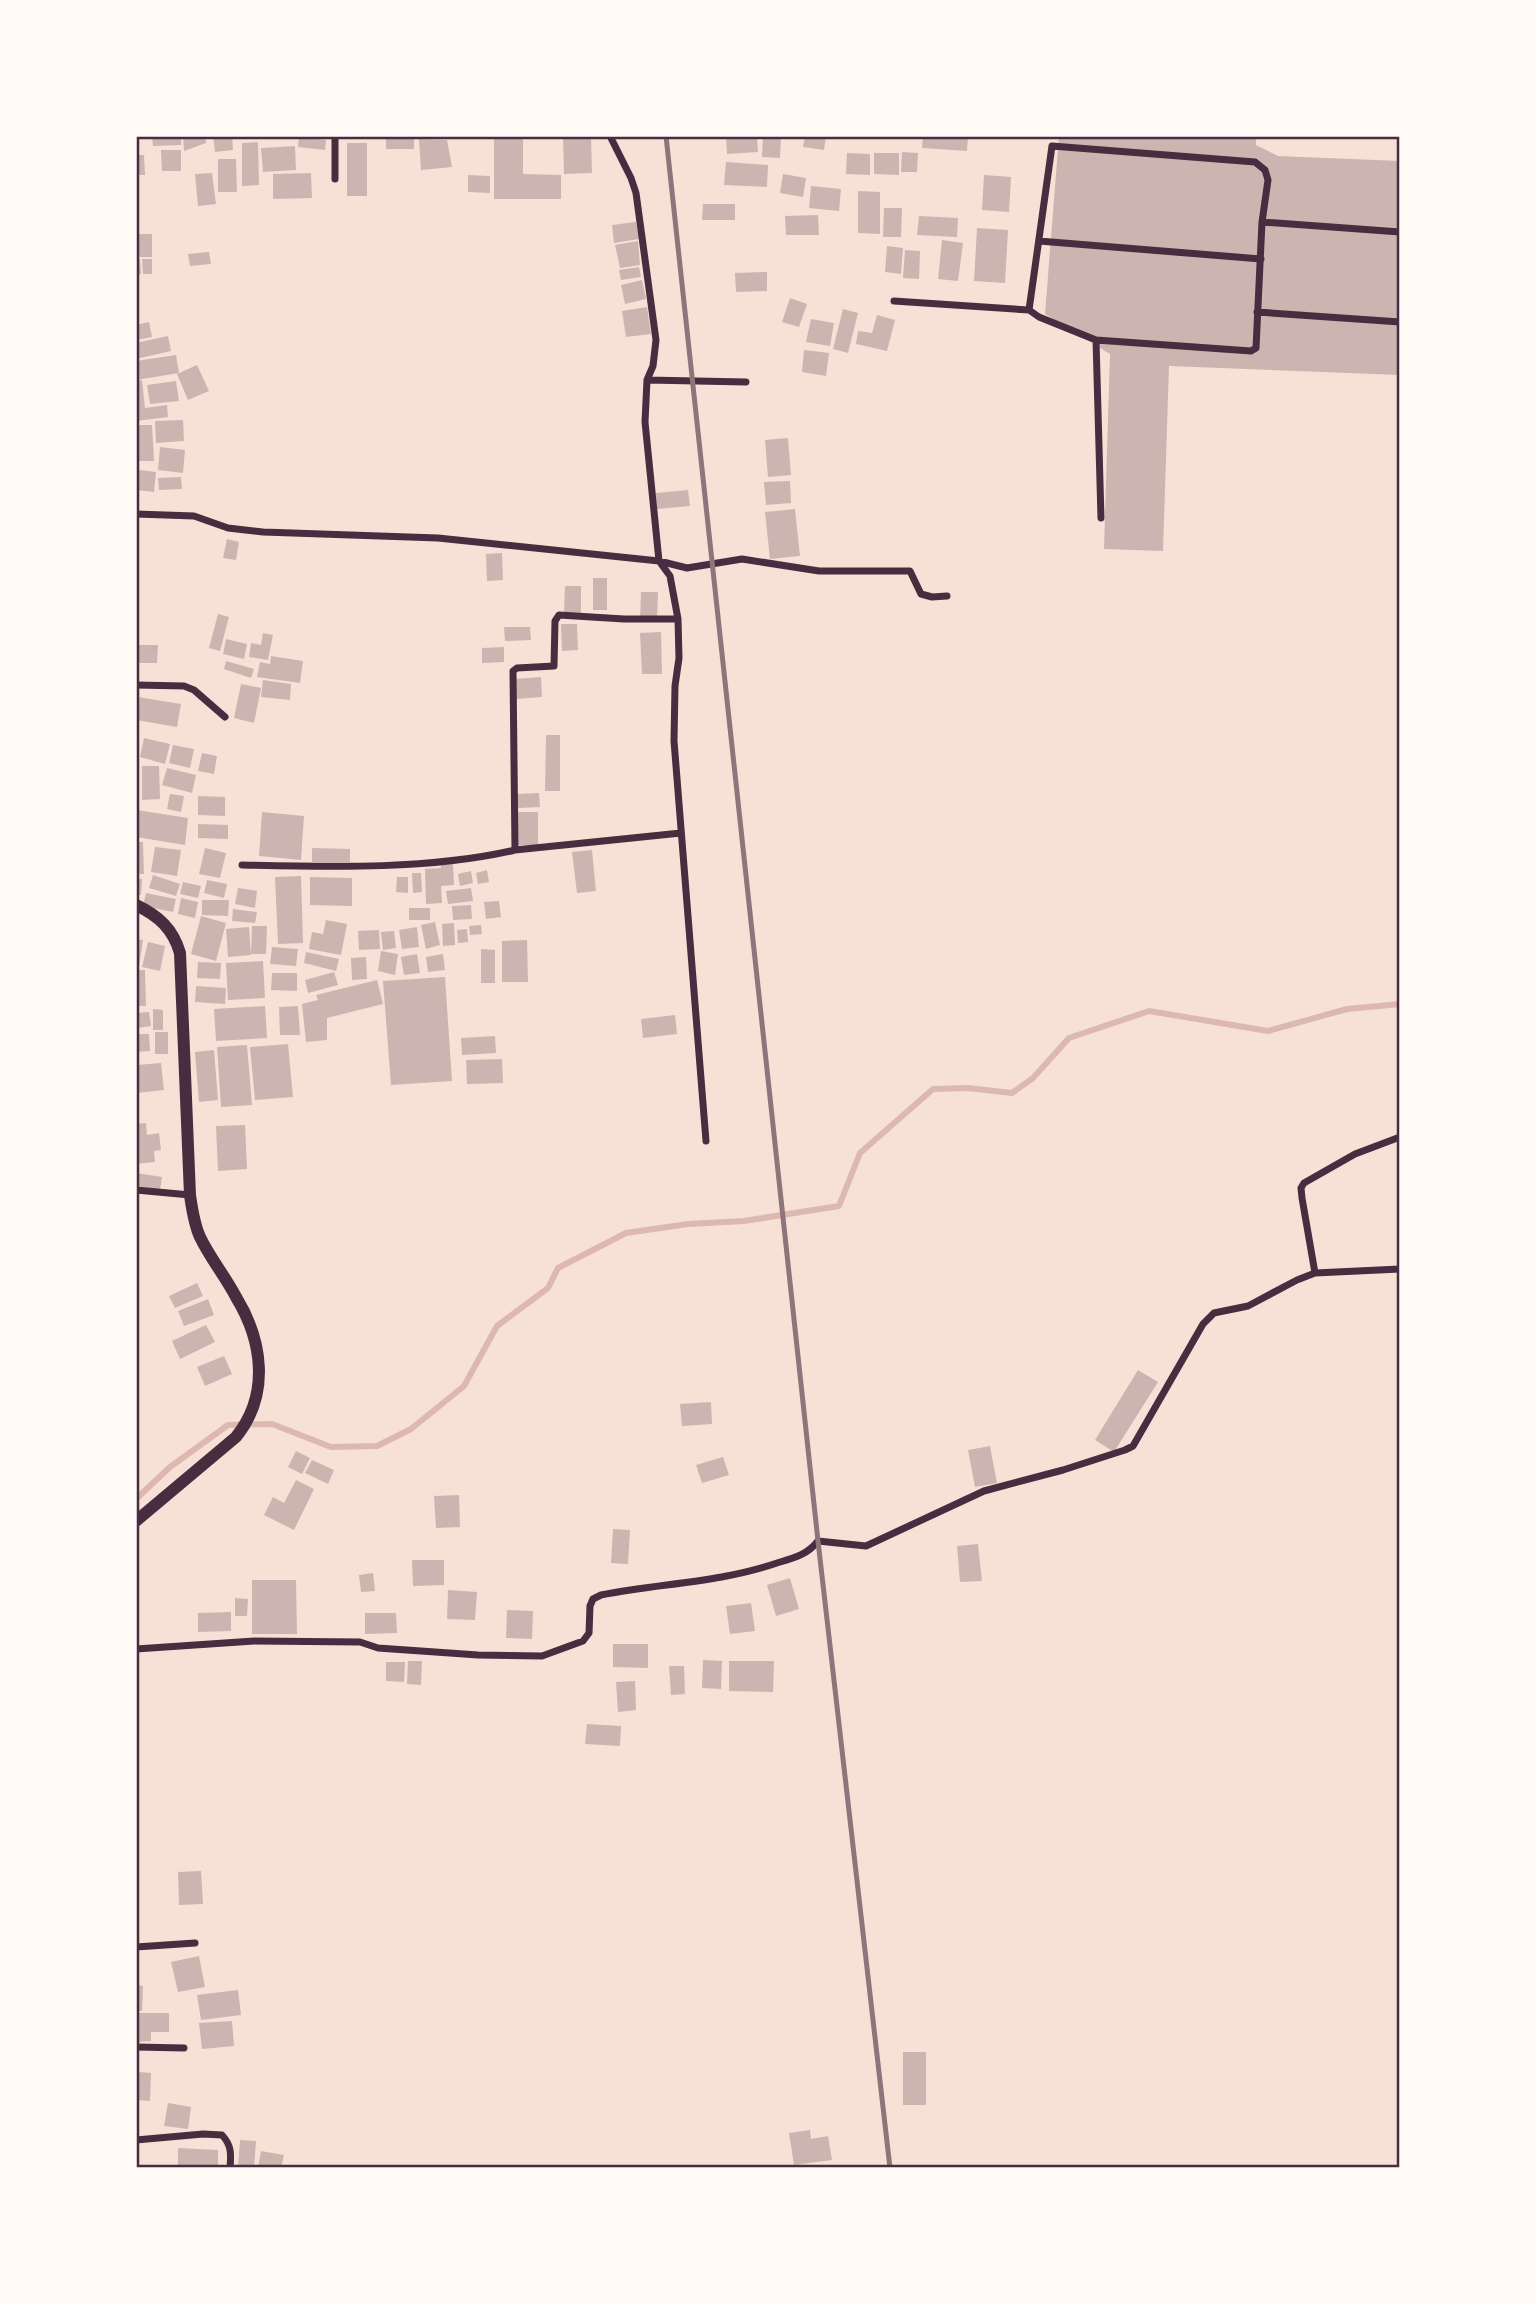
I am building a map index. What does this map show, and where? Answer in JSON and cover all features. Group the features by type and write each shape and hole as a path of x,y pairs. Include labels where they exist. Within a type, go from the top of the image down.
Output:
{"street":[{"path":"335,136 335,179"},
{"path":"610,136 631,178 639,211 656,340 653,366 647,380 645,422 659,561 670,576 678,619 679,658 674,686 674,741 706,1141"},
{"path":"1029,310 1052,146 1050,136"},
{"path":"894,301 1029,310 1039,317 1096,340 1251,351 1256,348 1262,222 1268,180 1265,170 1255,162 1052,146"},
{"path":"1262,222 1399,232"},
{"path":"1039,241 1261,260"},
{"path":"1257,312 1399,322"},
{"path":"1096,340 1101,518"},
{"path":"647,380 746,382"},
{"path":"136,514 194,516 228,528 263,532 438,538 659,561 687,568 742,559 819,570 910,571 921,594 932,597 947,596"},
{"path":"515,850 513,671 517,668 554,666 555,621 559,615 678,619"},
{"path":"136,685 184,687 194,691 225,717"},
{"path":"242,866 388,864 477,857 515,850 681,834"},
{"path":"136,905 165,923 176,940 180,953 190,1195 199,1234 207,1252 238,1299 253,1336 259,1374 259,1390 244,1427 225,1448 136,1521"},
{"path":"1315,1273 1302,1198 1301,1188 1304,1183 1355,1154 1399,1137"},
{"path":"136,1190 190,1195"},
{"path":"136,1649 254,1641 360,1642 378,1648 478,1655 542,1656 583,1642 589,1633 590,1606 593,1599 601,1595 707,1581 751,1571 799,1557 811,1550 818,1541 866,1546 984,1491 1063,1471 1125,1450 1133,1446 1203,1324 1214,1313 1248,1306 1315,1273 1399,1269"},
{"path":"136,1947 195,1943"},
{"path":"136,2047 184,2048"},
{"path":"136,2140 216,2133 228,2142 231,2150 230,2168"}],"building":[{"path":"152,136 181,136 181,145 153,146"},
{"path":"183,136 205,136 206,143 184,151"},
{"path":"213,136 232,136 233,150 215,152"},
{"path":"299,136 318,136 317,139 326,140 325,150 298,147"},
{"path":"386,136 414,136 414,149 386,149"},
{"path":"494,136 523,136 523,174 561,175 561,199 494,199"},
{"path":"563,136 591,136 592,173 564,174"},
{"path":"726,136 757,136 758,152 727,154"},
{"path":"763,136 781,136 780,158 762,157"},
{"path":"805,136 826,136 824,150 803,147"},
{"path":"923,136 968,136 967,151 922,148"},
{"path":"1059,136 1256,136 1256,145 1278,156 1400,161 1400,375 1169,366 1163,551 1104,549 1110,354 1045,314"},
{"path":"419,139 447,140 452,167 421,170"},
{"path":"258,142 259,185 242,186 242,143"},
{"path":"347,143 367,143 367,196 347,196"},
{"path":"295,146 296,170 263,172 261,148"},
{"path":"161,150 181,150 181,171 162,171"},
{"path":"902,152 918,153 917,172 901,172"},
{"path":"847,153 870,154 870,175 846,174"},
{"path":"874,153 899,153 899,175 874,174"},
{"path":"136,155 144,155 145,175 136,175"},
{"path":"218,159 236,159 237,192 218,192"},
{"path":"726,162 768,165 767,187 724,185"},
{"path":"212,173 216,204 198,206 195,174"},
{"path":"311,173 312,198 273,199 273,174"},
{"path":"783,174 806,178 803,197 780,193"},
{"path":"468,175 490,176 490,193 468,192"},
{"path":"984,175 1011,177 1009,212 982,210"},
{"path":"811,186 841,189 839,211 809,208"},
{"path":"858,191 880,192 880,234 858,233"},
{"path":"703,204 735,204 735,220 702,220"},
{"path":"884,208 902,208 901,237 883,237"},
{"path":"818,215 819,235 786,235 785,216"},
{"path":"919,216 958,218 957,237 917,235"},
{"path":"636,222 639,239 614,243 612,225"},
{"path":"977,228 1008,230 1005,283 974,281"},
{"path":"136,234 152,234 152,257 136,257"},
{"path":"942,240 963,243 958,281 938,279"},
{"path":"638,241 640,265 620,268 615,245"},
{"path":"887,246 903,248 901,274 885,272"},
{"path":"905,250 920,251 919,279 903,278"},
{"path":"209,252 211,264 190,266 188,254"},
{"path":"140,259 141,274 136,275 136,260"},
{"path":"142,259 152,259 152,274 143,274"},
{"path":"639,267 641,277 621,280 619,270"},
{"path":"767,272 767,291 736,292 735,273"},
{"path":"642,280 646,299 625,304 621,285"},
{"path":"790,298 807,304 799,327 782,322"},
{"path":"647,307 651,334 626,337 622,311"},
{"path":"843,309 858,313 848,353 833,349"},
{"path":"877,315 895,320 887,351 856,344 858,331 872,333"},
{"path":"811,319 834,323 830,346 806,342"},
{"path":"149,322 152,337 136,340 136,325"},
{"path":"168,336 171,351 136,359 136,343"},
{"path":"804,350 829,353 826,376 802,372"},
{"path":"176,355 179,373 136,380 136,361"},
{"path":"197,365 209,391 188,400 177,374"},
{"path":"142,380 145,408 167,405 168,417 136,421 136,381"},
{"path":"176,381 179,401 150,404 147,385"},
{"path":"183,420 184,441 156,443 155,421"},
{"path":"136,425 152,425 154,461 138,461"},
{"path":"788,438 791,475 768,477 765,440"},
{"path":"160,447 185,450 183,473 158,470"},
{"path":"139,470 156,472 154,492 137,490"},
{"path":"181,477 182,489 159,490 158,478"},
{"path":"790,481 791,503 766,505 764,482"},
{"path":"688,490 690,506 657,509 656,493"},
{"path":"795,509 800,556 770,559 765,512"},
{"path":"227,539 239,542 236,560 223,558"},
{"path":"502,553 503,580 487,581 486,554"},
{"path":"593,578 607,578 607,610 593,610"},
{"path":"565,586 581,586 581,614 564,613"},
{"path":"641,592 658,592 657,619 640,619"},
{"path":"218,614 229,617 220,651 209,648"},
{"path":"561,624 577,624 578,650 562,651"},
{"path":"504,627 530,627 531,640 505,641"},
{"path":"661,632 662,674 642,674 640,633"},
{"path":"263,633 273,635 268,660 249,657 251,643 261,645"},
{"path":"226,639 247,644 244,659 223,654"},
{"path":"136,645 158,645 157,663 136,663"},
{"path":"504,647 504,662 482,663 482,648"},
{"path":"271,656 303,661 300,683 257,677 260,662 270,664"},
{"path":"226,661 254,669 251,678 224,669"},
{"path":"541,677 542,697 516,699 515,679"},
{"path":"263,680 291,684 290,700 261,697"},
{"path":"241,684 261,688 254,723 234,718"},
{"path":"138,697 181,704 177,727 136,720"},
{"path":"546,735 560,735 560,791 545,791"},
{"path":"144,738 170,744 165,764 140,757"},
{"path":"173,745 194,749 190,768 169,763"},
{"path":"202,753 217,756 214,774 198,771"},
{"path":"142,766 159,766 160,799 142,800"},
{"path":"167,768 196,775 192,793 162,785"},
{"path":"539,793 540,807 518,808 517,794"},
{"path":"170,794 184,796 181,812 167,809"},
{"path":"198,796 225,797 225,816 198,815"},
{"path":"137,810 188,818 185,845 136,837"},
{"path":"262,812 304,816 301,860 259,856"},
{"path":"517,812 538,812 538,845 517,845"},
{"path":"198,824 228,825 228,839 198,838"},
{"path":"136,842 143,842 144,874 136,874"},
{"path":"155,847 181,850 177,876 151,872"},
{"path":"205,848 226,853 220,878 199,874"},
{"path":"312,848 350,849 350,862 312,862"},
{"path":"592,850 596,891 577,893 572,852"},
{"path":"453,864 454,885 441,886 442,903 426,904 425,869"},
{"path":"487,870 489,882 478,884 476,873"},
{"path":"471,871 473,883 460,886 458,874"},
{"path":"412,873 421,873 422,892 413,893"},
{"path":"153,875 180,884 176,896 149,888"},
{"path":"301,876 303,943 278,944 275,877"},
{"path":"310,877 352,878 352,906 310,905"},
{"path":"397,877 408,877 408,893 396,892"},
{"path":"136,878 142,879 141,895 136,894"},
{"path":"207,880 227,884 224,898 204,893"},
{"path":"183,882 201,886 198,898 180,894"},
{"path":"238,888 257,891 255,908 235,904"},
{"path":"471,888 473,901 448,904 446,891"},
{"path":"146,893 176,899 173,912 143,906"},
{"path":"181,898 198,902 195,918 178,914"},
{"path":"202,900 229,900 228,916 202,915"},
{"path":"499,901 501,917 486,919 484,902"},
{"path":"471,905 472,919 453,920 452,906"},
{"path":"409,908 430,908 430,920 409,920"},
{"path":"233,909 257,912 255,923 232,921"},
{"path":"201,916 226,923 216,961 191,954"},
{"path":"326,920 347,924 341,955 309,949 312,932 323,934"},
{"path":"435,922 440,945 426,949 421,925"},
{"path":"454,923 455,945 443,946 442,924"},
{"path":"481,925 482,934 470,935 469,926"},
{"path":"252,926 267,926 266,954 251,954"},
{"path":"249,927 251,955 228,957 226,929"},
{"path":"417,927 419,947 402,949 399,930"},
{"path":"467,929 468,942 458,943 457,930"},
{"path":"379,930 380,949 359,950 358,931"},
{"path":"394,931 396,948 383,950 381,932"},
{"path":"136,939 143,940 139,967 136,967"},
{"path":"527,940 528,982 502,982 502,941"},
{"path":"148,942 165,946 160,971 142,967"},
{"path":"272,947 298,949 296,966 270,964"},
{"path":"481,949 495,950 495,983 481,983"},
{"path":"381,951 398,954 395,975 378,971"},
{"path":"306,952 339,959 336,971 304,963"},
{"path":"417,954 420,973 404,975 401,957"},
{"path":"443,954 445,970 428,972 426,957"},
{"path":"366,957 367,979 352,980 351,958"},
{"path":"263,961 265,998 228,1000 226,963"},
{"path":"198,962 221,963 220,979 197,978"},
{"path":"136,970 145,970 146,1006 136,1006"},
{"path":"334,972 338,985 308,993 305,980"},
{"path":"272,973 297,973 297,991 271,990"},
{"path":"445,977 452,1081 391,1085 383,981"},
{"path":"377,980 383,1004 327,1018 327,1040 306,1042 302,1004 318,1000 316,995"},
{"path":"196,986 226,988 225,1004 195,1002"},
{"path":"265,1006 267,1038 216,1041 214,1009"},
{"path":"298,1006 300,1035 280,1035 279,1007"},
{"path":"153,1009 163,1010 163,1030 153,1030"},
{"path":"149,1012 151,1026 138,1028 136,1013"},
{"path":"675,1015 677,1034 643,1038 641,1019"},
{"path":"155,1032 168,1032 168,1054 155,1054"},
{"path":"136,1034 149,1034 150,1051 136,1052"},
{"path":"495,1036 496,1053 462,1055 461,1038"},
{"path":"288,1044 293,1097 255,1100 250,1047"},
{"path":"247,1045 252,1105 221,1107 217,1047"},
{"path":"214,1050 218,1100 199,1102 195,1052"},
{"path":"502,1059 503,1083 467,1084 466,1060"},
{"path":"161,1063 164,1090 136,1093 136,1065"},
{"path":"146,1123 147,1135 159,1133 161,1150 154,1151 155,1162 136,1164 136,1124"},
{"path":"245,1125 247,1169 218,1171 216,1126"},
{"path":"136,1173 162,1177 160,1190 136,1186"},
{"path":"197,1283 203,1296 175,1308 169,1296"},
{"path":"208,1299 214,1315 184,1326 178,1311"},
{"path":"206,1325 215,1342 180,1359 172,1341"},
{"path":"224,1356 232,1374 205,1386 197,1367"},
{"path":"1138,1370 1158,1382 1114,1452 1095,1440"},
{"path":"711,1402 712,1424 682,1426 680,1404"},
{"path":"990,1446 997,1483 975,1487 968,1450"},
{"path":"296,1451 310,1458 302,1474 288,1467"},
{"path":"723,1457 729,1475 702,1483 696,1465"},
{"path":"312,1460 334,1470 328,1484 305,1473"},
{"path":"296,1480 314,1489 294,1530 264,1515 273,1497 284,1503"},
{"path":"459,1495 460,1527 436,1528 434,1496"},
{"path":"613,1529 630,1530 628,1564 611,1563"},
{"path":"978,1544 982,1581 960,1582 957,1546"},
{"path":"412,1560 444,1560 444,1585 413,1586"},
{"path":"373,1573 375,1591 361,1592 359,1575"},
{"path":"790,1578 799,1609 776,1616 767,1585"},
{"path":"252,1580 296,1580 297,1634 252,1634"},
{"path":"448,1590 477,1592 475,1620 447,1619"},
{"path":"235,1598 248,1599 247,1616 235,1616"},
{"path":"751,1603 755,1631 730,1634 726,1606"},
{"path":"507,1610 533,1611 532,1639 506,1638"},
{"path":"231,1612 231,1631 198,1632 198,1613"},
{"path":"365,1613 396,1613 397,1633 365,1634"},
{"path":"613,1644 648,1644 648,1668 613,1667"},
{"path":"703,1660 722,1661 721,1689 702,1688"},
{"path":"408,1661 422,1661 421,1685 407,1684"},
{"path":"729,1661 774,1661 773,1692 729,1691"},
{"path":"386,1662 405,1662 404,1682 386,1681"},
{"path":"669,1666 684,1666 685,1694 671,1695"},
{"path":"635,1681 636,1710 618,1712 616,1682"},
{"path":"587,1724 621,1726 620,1746 585,1744"},
{"path":"201,1871 203,1904 179,1905 178,1872"},
{"path":"199,1956 205,1987 178,1992 171,1962"},
{"path":"136,1985 143,1986 142,2011 136,2011"},
{"path":"238,1990 241,2015 201,2020 197,1995"},
{"path":"136,2013 169,2013 169,2032 151,2032 151,2041 136,2042"},
{"path":"232,2021 234,2046 202,2049 199,2023"},
{"path":"903,2052 926,2052 926,2105 903,2105"},
{"path":"139,2072 151,2073 150,2101 138,2100"},
{"path":"168,2103 191,2107 188,2129 164,2126"},
{"path":"810,2130 811,2139 828,2136 832,2160 794,2165 789,2133"},
{"path":"240,2140 256,2141 254,2168 238,2168"},
{"path":"178,2148 218,2150 218,2168 178,2168"},
{"path":"261,2151 284,2155 281,2168 258,2168"}],"waterway":[{"path":"136,1499 170,1467 228,1425 272,1424 331,1447 377,1446 411,1429 464,1386 497,1326 548,1288 558,1268 626,1233 688,1224 744,1221 839,1206 860,1153 933,1089 968,1088 1012,1093 1033,1078 1069,1038 1149,1011 1268,1031 1347,1009 1400,1004"}],"railway":[{"path":"666,136 818,1541 890,2168"}]}
